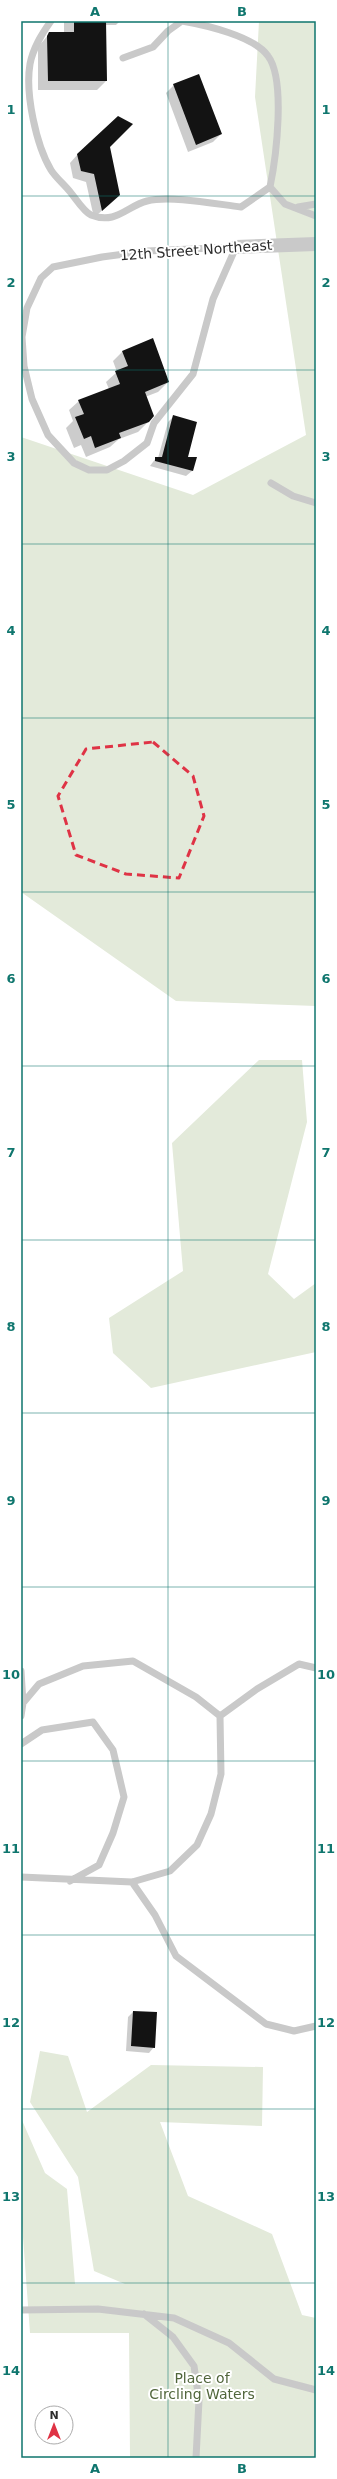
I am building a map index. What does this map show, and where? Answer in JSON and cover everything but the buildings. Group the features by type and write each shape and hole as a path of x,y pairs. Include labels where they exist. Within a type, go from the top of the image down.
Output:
{"street":[{"name":"12th Street Northeast","path":"236,246 316,244"}],"lane":[{"path":"51,21 38,40 30,65 30,94 33,117 40,145 51,170 90,215 106,218 124,214 147,201 187,201 241,207 270,187 273,171 278,82 272,64 267,55 247,41 210,25 182,21 168,31 153,47 123,58"},
{"path":"210,25 217,21"},
{"path":"270,187 285,204 316,216"},
{"path":"298,208 316,204"},
{"name":"12th Street Northeast","path":"236,246 213,299 193,374 154,423 147,443 124,461 107,470 89,470 74,463 48,435 32,399 24,366 22,337 27,308 41,278 53,267 76,263 147,252 236,246"},
{"path":"270,483 293,496 316,503"},
{"path":"23,1703 39,1684 83,1666 133,1661 196,1697 220,1716"},
{"path":"220,1716 257,1689 300,1664 316,1668"},
{"path":"21,1671 23,1703 21,1716"},
{"path":"21,1877 69,1881 132,1882 170,1871 197,1845 211,1814 221,1774 220,1716"},
{"path":"21,1744 42,1730 93,1722 113,1750 124,1797 113,1833 99,1865 69,1881"},
{"path":"132,1882 155,1915 176,1956 266,2024 294,2031 316,2026"},
{"path":"21,2310 98,2308 174,2318 206,2331 229,2343 274,2379 316,2390"},
{"path":"144,2314 173,2337 194,2366 199,2400 196,2458"}],"highlighted area":[{"path":"153,742 193,776 204,816 179,878 126,874 76,855 58,796 86,749"}],"green space":[{"path":"259,21 316,21 316,1006 176,1001 21,892 21,437 193,495 306,435 255,97"},
{"path":"259,1060 302,1060 307,1122 268,1274 294,1299 316,1283 316,1352 151,1388 113,1353 109,1318 183,1271 172,1143"},
{"name":"Place of Circling Waters","path":"40,2051 68,2056 87,2112 151,2065 263,2067 262,2126 160,2122 188,2196 272,2234 302,2315 316,2318 316,2458 130,2458 129,2333 30,2333 21,2209 21,2118 45,2173 67,2189 75,2284 125,2284 94,2271 78,2177 30,2102"}]}
